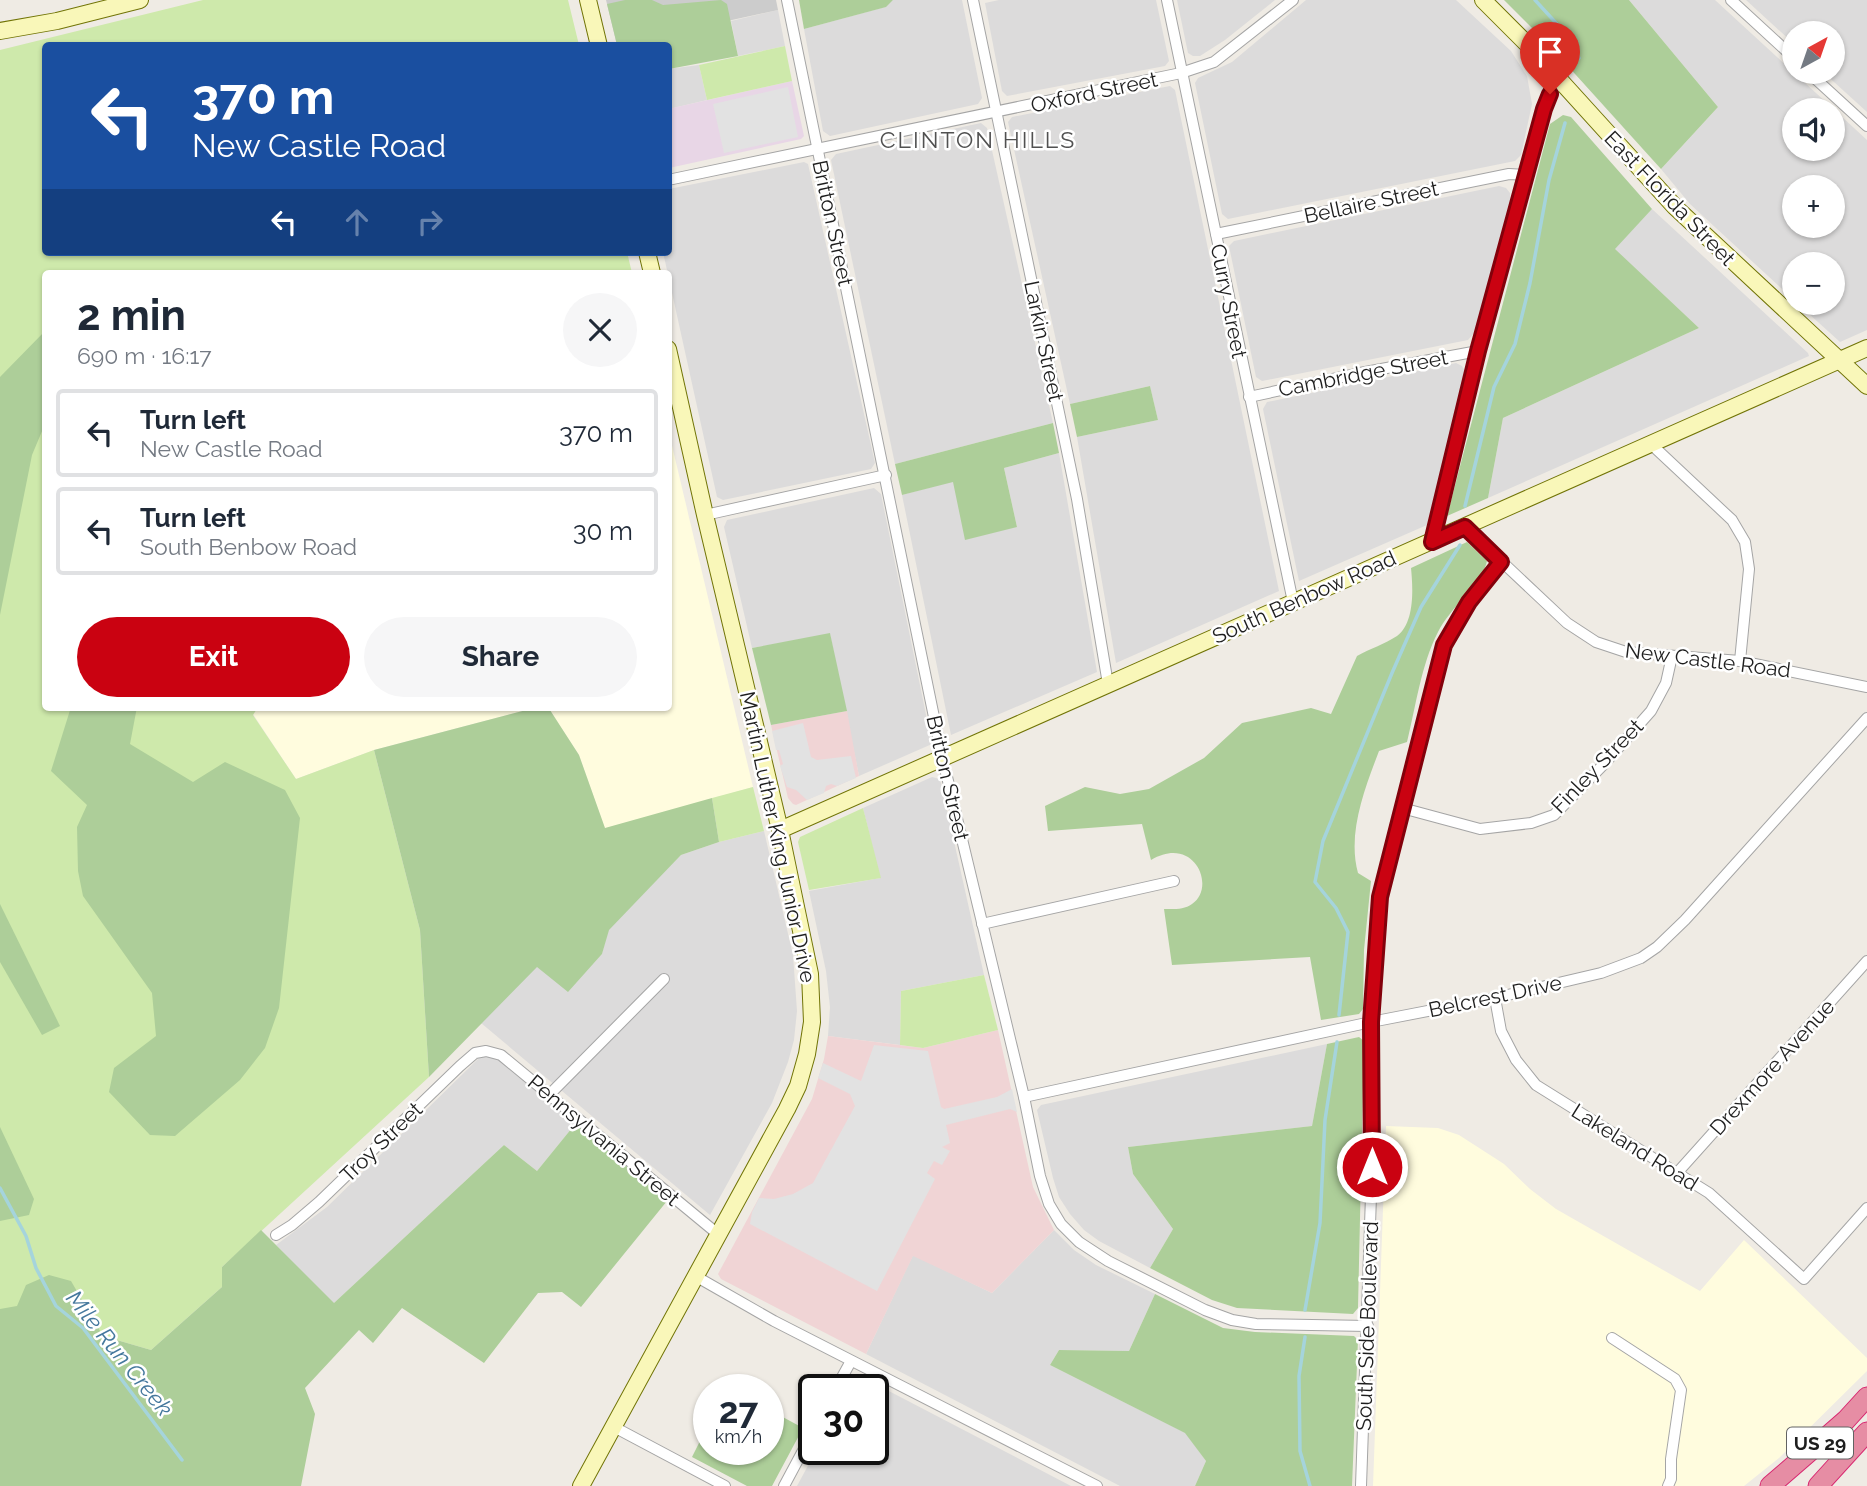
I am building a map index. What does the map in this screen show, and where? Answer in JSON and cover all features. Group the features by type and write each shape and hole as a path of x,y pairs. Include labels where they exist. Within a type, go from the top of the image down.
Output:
{"highway":[{"name":"US 29","path":"1770,1486 1846,1420 1867,1397"},
{"name":"US 29","path":"1818,1486 1867,1432"}],"main road":[{"path":"0,32 140,0"},
{"path":"588,0 598,42"},
{"name":"East Florida Street","path":"1483,0 1675,207 1867,386"},
{"name":"South Benbow Road","path":"780,830 1867,348"},
{"name":"Martin Luther King Junior Drive","path":"581,1486 787,1109 805,1065 810,1034 812,999 808,961 672,367"}],"street":[{"name":"Britton Street","path":"787,0 942,756 1049,1205 1061,1224 1079,1242 1108,1261 1193,1304 1232,1320 1256,1324 1368,1326"},
{"name":"Larkin Street","path":"972,0 1077,499 1108,684"},
{"name":"Curry Street","path":"1167,0 1293,602"},
{"name":"Oxford Street","path":"672,179 1181,73 1214,62 1293,0"},
{"path":"1731,0 1782,47"},
{"path":"1432,542 1478,351 1544,109 1550,94 1560,81"},
{"path":"1821,84 1867,126"},
{"name":"Bellaire Street","path":"1216,234 1509,174 1527,175"},
{"name":"Cambridge Street","path":"1249,397 1478,351"},
{"path":"1652,445 1732,520 1745,542 1749,569 1740,661"},
{"path":"705,516 886,475"},
{"name":"New Castle Road","path":"1465,527 1567,624 1596,642 1626,652 1740,661 1867,687"},
{"name":"South Side Boulevard","path":"1361,1486 1372,1167 1371,1022 1380,897 1444,645 1469,602 1501,562"},
{"name":"Finley Street","path":"1402,808 1480,830 1531,824 1554,815 1651,711 1666,683 1672,656"},
{"name":"Belcrest Drive","path":"1024,1097 1495,998 1601,973 1641,958 1657,947 1685,920 1867,718"},
{"path":"982,924 1174,881"},
{"name":"Drexmore Avenue","path":"1677,1173 1867,961"},
{"path":"550,1094 664,979"},
{"name":"Lakeland Road","path":"1495,998 1501,1031 1516,1060 1536,1085 1709,1193 1804,1279 1867,1208"},
{"name":"Pennsylvania Street","path":"486,1051 501,1055 719,1235"},
{"name":"Troy Street","path":"276,1235 319,1202 460,1066 475,1053 486,1051"},
{"path":"697,1277 851,1361 1097,1486"},
{"path":"1612,1338 1675,1379 1681,1390 1668,1486"},
{"path":"844,1374 851,1361"},
{"path":"614,1427 725,1486"},
{"path":"784,1486 798,1460"}],"shaded area":[{"path":"606,0 776,0 778,10 631,42 616,42"},
{"path":"893,0 962,0 982,98 978,104 830,136 823,131 804,29 885,7"},
{"path":"999,0 1156,0 1169,61 1165,66 1007,96 1002,91 985,3"},
{"path":"1177,0 1275,0 1225,40 1200,56 1193,56 1188,53"},
{"path":"1306,0 1456,0 1511,51 1527,76 1532,104 1521,155 1515,161 1228,219 1222,214 1195,83 1198,78 1232,62"},
{"path":"1629,0 1715,0 1782,62 1782,84 1806,84 1821,98 1782,98 1782,161 1845,161 1845,120 1867,140 1867,330 1840,342 1810,315 1845,315 1845,252 1782,252 1782,289 1690,204 1661,169 1718,107"},
{"path":"1746,0 1867,0 1867,112 1836,84 1845,84 1845,21 1782,21 1782,33"},
{"path":"778,10 785,46 738,56 731,21"},
{"path":"699,65 707,100 672,108 672,68"},
{"path":"792,81 804,136 801,139 672,167 672,108"},
{"path":"1170,86 1175,90 1279,591 1116,663 1077,437 1158,420 1150,386 1070,404 1008,122 1012,117"},
{"path":"788,87 798,137 724,153 713,104"},
{"path":"981,123 987,128 1053,423 895,464 831,160 836,154"},
{"path":"804,162 808,164 875,463 871,469 723,500 717,497 672,293 672,270 667,270 664,256 672,256 672,188"},
{"path":"1499,186 1510,193 1510,200 1475,332 1468,340 1262,381 1256,377 1229,246 1234,241"},
{"path":"1652,209 1809,356 1488,498 1503,418 1699,328 1614,249"},
{"path":"1456,363 1462,366 1466,373 1427,525 1299,581 1263,409 1267,402"},
{"path":"672,446 753,787 605,829 579,755 551,711 672,711"},
{"path":"1059,453 1097,672 951,735 902,495 953,481 1017,527 1004,468"},
{"path":"874,488 881,494 932,744 859,776 830,634 752,648 724,527 727,520"},
{"path":"255,711 523,711 374,750 296,779 253,714"},
{"path":"847,711 859,776 793,804 788,798 771,725"},
{"path":"803,723 811,757 817,760 851,756 856,778 837,786 826,786 824,793 807,800 796,790 787,787 772,731"},
{"path":"932,777 940,779 984,975 901,991 900,1045 828,1036 830,1007 826,971 809,891 880,878 863,808"},
{"path":"764,831 793,955 797,1011 794,1040 772,1103 710,1215 481,1023 537,966 568,991 602,954 608,930 681,855"},
{"path":"998,1030 1033,1187 1054,1230 992,1293 913,1256 866,1354 721,1279 718,1274 812,1099 828,1036 923,1048"},
{"path":"1327,1044 1312,1126 1128,1147 1133,1174 1173,1229 1150,1268 1084,1230 1059,1197 1037,1110 1041,1105"},
{"path":"874,1045 928,1051 941,1107 944,1109 997,1097 1012,1089 1017,1112 1010,1109 946,1125 950,1143 942,1147 950,1151 942,1165 934,1161 927,1173 935,1179 877,1291 750,1224 759,1198 774,1199 793,1194 813,1183 855,1106 850,1094 818,1078 823,1063 861,1081"},
{"path":"488,1055 497,1058 576,1123 537,1171 504,1145 333,1304 276,1245 327,1207 479,1058"},
{"path":"1386,1126 1438,1128 1459,1135 1504,1164 1556,1209 1700,1291 1744,1240 1867,1358 1867,1371 1779,1458 1744,1486 1373,1486"},
{"path":"1054,1230 1074,1250 1096,1265 1155,1294 1129,1351 1059,1350 1050,1365 1186,1433 1206,1461 1195,1486 1120,1486 866,1354 913,1255 992,1293"},
{"path":"889,1391 1071,1486 797,1486 808,1465 889,1465"}],"green space":[{"path":"203,0 568,0 578,42 42,42 42,256 628,256 631,270 42,270 42,711 256,711 253,715 296,779 374,750 420,930 429,1077 222,1267 222,1287 151,1350 103,1336 0,1354 0,50"},
{"path":"625,0 652,0 663,5 721,0 727,4 738,56 672,68 672,42 616,42 607,4"},
{"path":"799,0 893,0 886,7 804,29"},
{"path":"1504,0 1629,0 1718,107 1661,169 1547,43"},
{"path":"785,46 792,81 707,100 699,65"},
{"path":"1563,115 1571,117 1652,209 1615,249 1699,328 1503,418 1488,498 1447,516 1550,124"},
{"path":"42,334 42,431 32,455 0,615 0,377"},
{"path":"1150,386 1158,420 1077,437 1070,404"},
{"path":"1053,423 1059,453 1004,468 1017,527 965,540 953,482 902,495 895,464"},
{"path":"1467,542 1487,561 1484,569 1438,632 1423,672 1407,742 1379,751 1359,811 1355,858 1358,873 1371,881 1364,950 1363,1009 1359,1014 1321,1020 1310,957 1172,965 1164,909 1186,907 1199,896 1202,886 1197,866 1189,858 1179,854 1166,854 1151,860 1142,824 1048,831 1045,806 1085,787 1120,794 1149,789 1204,758 1242,723 1311,708 1331,714 1357,656 1397,636 1407,623 1412,605 1411,568"},
{"path":"830,633 847,711 771,725 752,648"},
{"path":"70,711 136,711 130,744 193,782 225,762 285,790 300,818 279,1008 265,1048 240,1080 175,1136 150,1135 109,1092 114,1068 156,1036 152,993 83,896 78,871 77,827 87,805 51,771"},
{"path":"523,711 551,711 579,755 605,828 712,798 719,842 681,855 609,930 602,954 568,992 537,967 429,1077 420,930 374,750"},
{"path":"753,787 764,831 719,842 712,798"},
{"path":"863,808 881,878 809,890 798,842 800,837"},
{"path":"0,904 60,1026 42,1035 0,962"},
{"path":"984,975 998,1030 923,1048 900,1045 901,991"},
{"path":"1359,1037 1364,1041 1358,1308 1353,1314 1237,1308 1212,1300 1150,1268 1173,1229 1133,1174 1128,1147 1312,1126 1327,1044"},
{"path":"576,1123 667,1201 581,1307 562,1292 538,1293 484,1363 402,1308 373,1343 359,1330 305,1388 315,1414 301,1486 0,1486 0,1309 17,1306 26,1285 49,1275 71,1281 103,1336 151,1350 222,1287 222,1267 261,1230 334,1303 504,1145 537,1171"},
{"path":"0,1127 34,1199 29,1215 0,1221"},
{"path":"1155,1294 1223,1328 1354,1336 1358,1340 1352,1486 1195,1486 1206,1461 1185,1433 1050,1365 1059,1350 1129,1351"},
{"path":"784,1418 798,1425 798,1437 784,1464"},
{"path":"707,1465 783,1465 772,1486 747,1486"}],"waterway":[{"path":"1535,0 1567,35 1579,58"},
{"path":"1465,506 1494,387 1515,344 1530,283 1549,180 1565,123"},
{"path":"1339,1015 1348,932 1336,908 1315,882 1323,841 1421,607 1460,545"},
{"path":"1305,1310 1320,1223 1325,1120 1337,1042"},
{"name":"Mile Run Creek","path":"0,1188 26,1236 36,1268 56,1306 83,1328 182,1460"},
{"path":"1305,1337 1299,1376 1300,1451 1310,1486"}],"district":[{"name":"CLINTON HILLS","path":"978,139"}],"route":[{"path":"1372,1167 1371,1022 1380,897 1444,645 1469,602 1501,562 1465,527 1432,542 1478,351 1550,94"}]}
